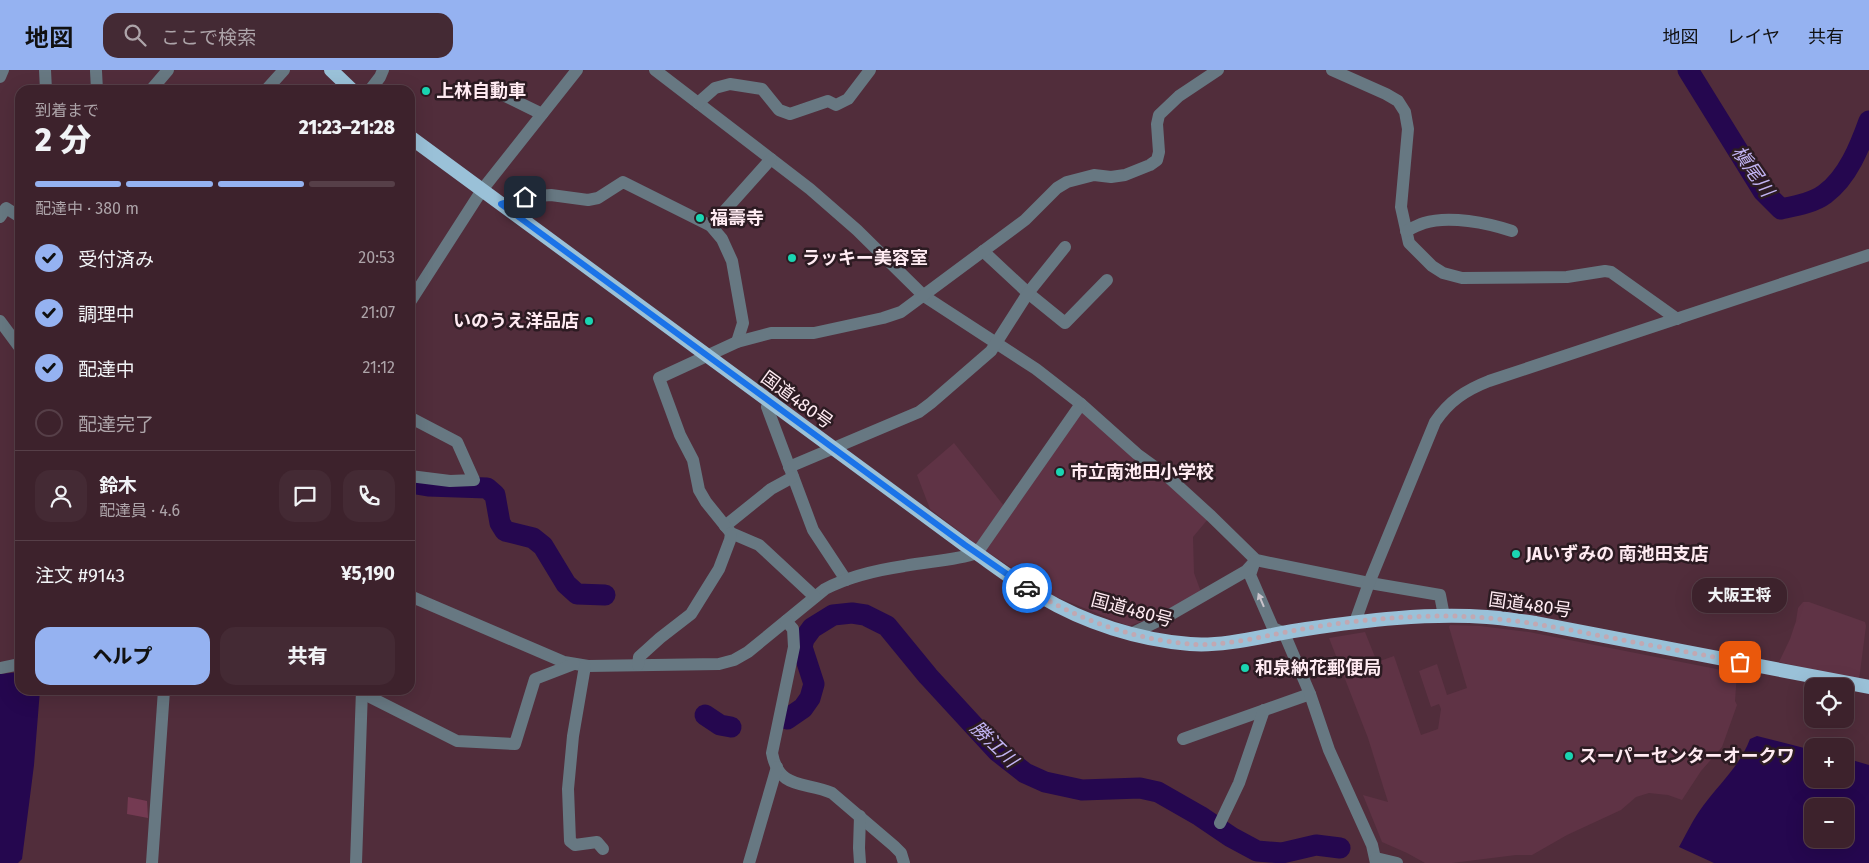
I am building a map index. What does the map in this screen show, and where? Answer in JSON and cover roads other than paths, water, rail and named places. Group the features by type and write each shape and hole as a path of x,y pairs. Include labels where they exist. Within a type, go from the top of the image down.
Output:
{"highway":[{"path":"331,70 347,85"},
{"name":"国道480号","path":"415,141 706,356 1016,581 1069,612 1103,626 1131,634 1191,644 1233,641 1355,622 1444,616 1488,617 1536,623 1869,687"}],"street":[{"path":"0,77 3,70"},
{"path":"45,70 46,85"},
{"path":"154,85 168,70"},
{"path":"270,85 284,70"},
{"path":"374,85 383,70"},
{"path":"415,294 482,190 577,70"},
{"path":"655,70 810,188 857,230 924,296 1036,368 1081,404 1137,454 1166,475 1256,560 1440,595 1444,616"},
{"path":"698,103 715,88 730,84 762,89 779,110 790,114 828,101 836,105 848,99 870,70"},
{"path":"815,597 759,545 728,530 706,502 699,490 693,460 680,435 659,378 737,342 771,333 814,333 883,318 901,312 1025,220 1057,188 1067,182 1094,175 1111,177 1125,175 1150,165 1157,160 1159,152 1157,124 1159,115 1179,96 1218,70"},
{"path":"1332,70 1386,94 1398,101 1405,112 1408,129 1401,207 1409,242 1432,266 1443,273 1462,278 1567,277 1605,271 1611,272 1677,319"},
{"path":"96,71 97,85"},
{"path":"491,89 542,114"},
{"path":"711,226 771,160"},
{"path":"501,204 525,197 551,195 588,200 598,198 623,182 711,226 722,239 732,261 743,323 737,342"},
{"path":"0,217 6,208 15,214"},
{"path":"1406,231 1425,222 1443,221 1489,223 1512,231"},
{"path":"728,530 771,488 791,472 834,449 925,408 990,351 1028,293 1065,247"},
{"path":"983,251 1028,293 1065,323 1107,280"},
{"path":"1355,622 1435,422 1443,410 1457,397 1471,388 1869,255"},
{"path":"0,321 15,341"},
{"path":"769,402 767,407 813,530 846,580"},
{"path":"415,598 541,653 579,665 719,664 734,660 748,652 825,589 846,580 903,566 954,560 977,553 1081,404"},
{"path":"415,420 457,442 474,480 450,481 415,477"},
{"path":"638,665 639,657 691,614 718,569 730,540 728,530"},
{"path":"1256,560 1250,575 1273,628 1284,633 1310,694 1330,750 1372,845 1376,861 1397,863"},
{"path":"1131,634 1168,616 1246,571 1256,560"},
{"path":"786,621 793,629 794,647 772,754 773,761 784,777 792,784 824,789 832,793 894,846 900,853 904,863"},
{"path":"0,668 15,665"},
{"path":"368,695 457,741 515,744 535,679 579,665"},
{"path":"579,665 568,789 570,841 575,845 597,842 603,849"},
{"path":"1183,739 1310,694"},
{"path":"152,863 164,695"},
{"path":"356,863 362,695"},
{"path":"1220,823 1239,783 1264,710"},
{"path":"749,863 777,767"},
{"path":"860,816 858,848 860,863"}],"waterway":[{"name":"槇尾川","path":"1688,70 1763,191 1781,209 1815,200 1833,187 1847,170 1862,141 1869,121"},
{"name":"勝江川","path":"415,484 487,488 495,495 500,523 505,531 533,538 543,546 566,584 577,594 605,595"},
{"name":"勝江川","path":"787,719 803,708 810,698 814,684 802,647 804,639 812,628 833,615 852,613 865,615 887,626 928,676 997,751 1025,773 1045,782 1082,790 1140,788 1158,792 1257,851 1282,853 1316,845 1340,848"},
{"name":"勝江川","path":"705,715 720,725 731,727"}],"place":[{"name":"上林自動車","path":"426,91"},
{"name":"福壽寺","path":"700,218"},
{"name":"ラッキー美容室","path":"792,258"},
{"name":"いのうえ洋品店","path":"589,321"},
{"name":"市立南池田小学校","path":"1060,472"},
{"name":"JAいずみの 南池田支店","path":"1516,554"},
{"name":"大阪王将","path":"1740,662"},
{"name":"和泉納花郵便局","path":"1245,668"},
{"name":"スーパーセンターオークワ","path":"1569,756"}]}
